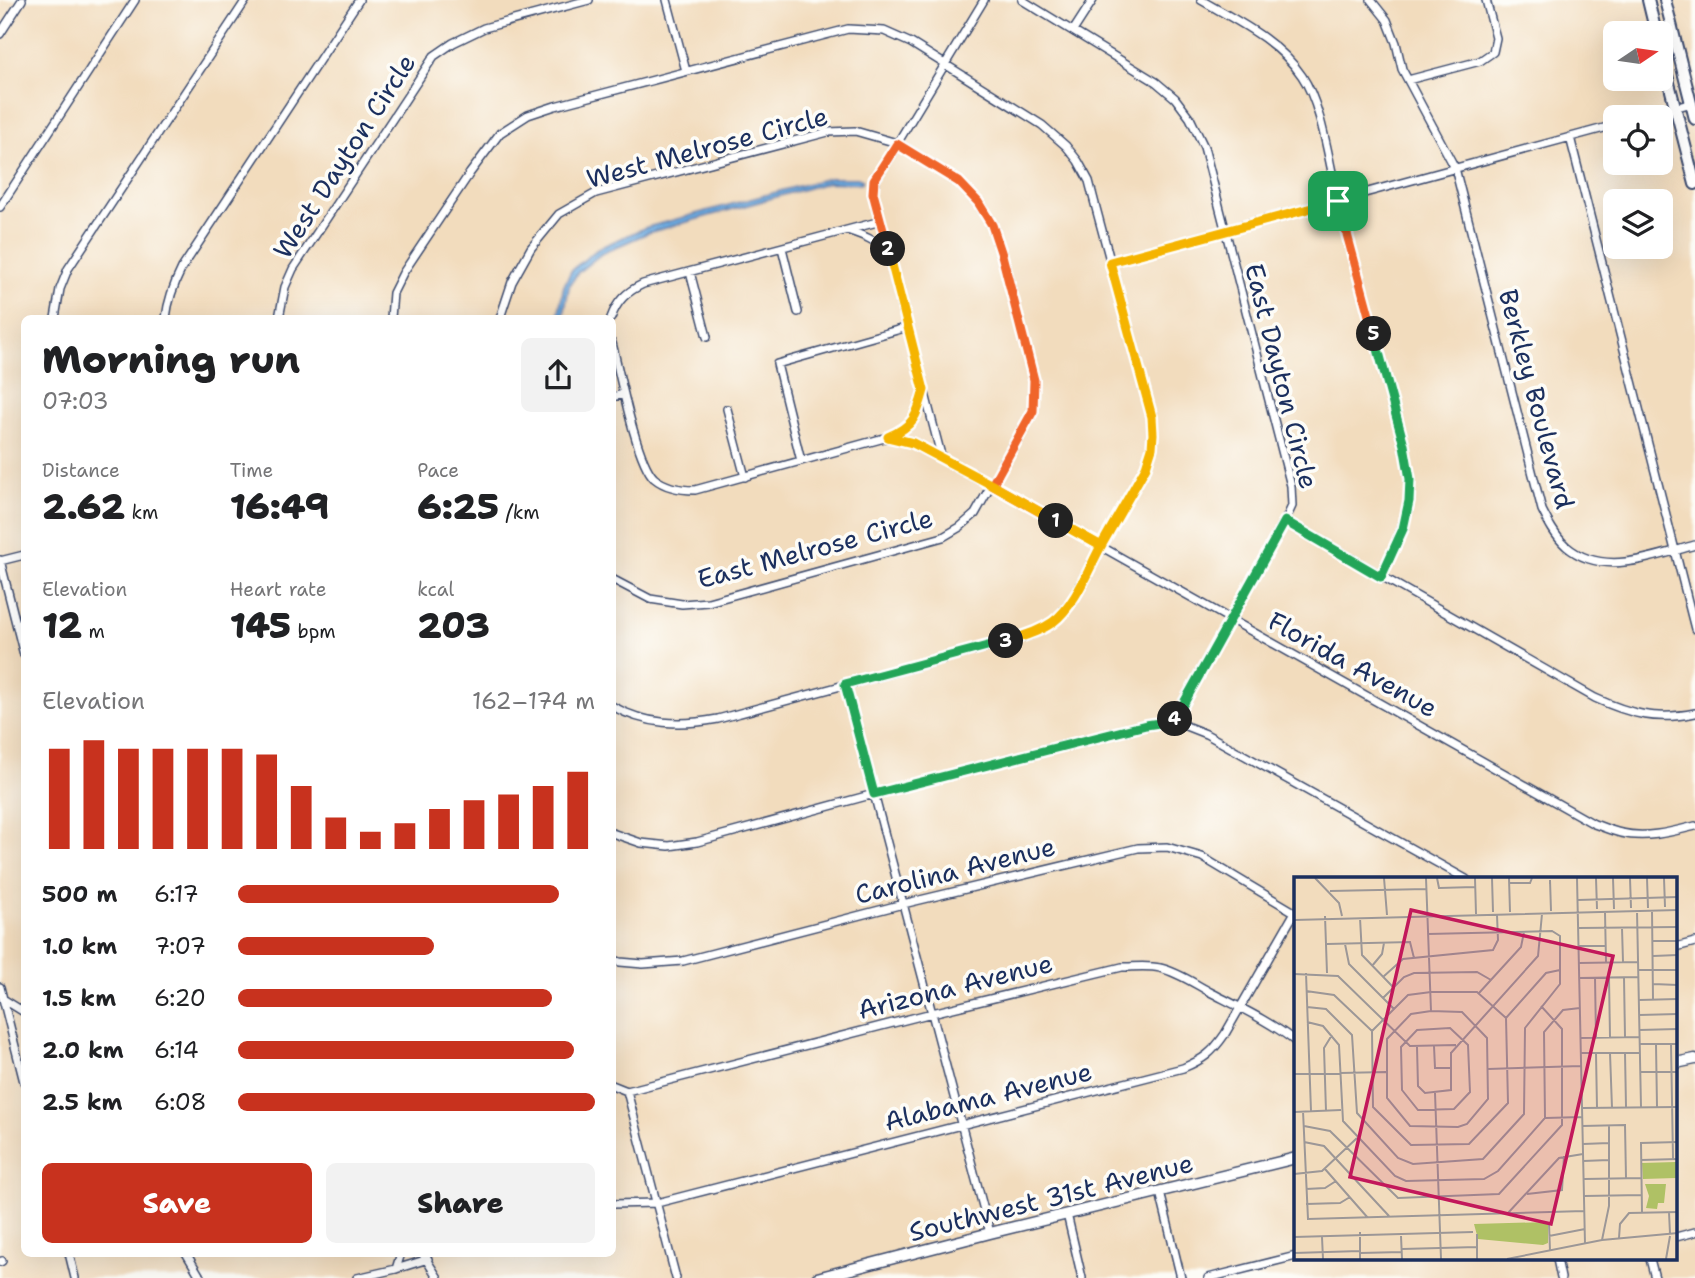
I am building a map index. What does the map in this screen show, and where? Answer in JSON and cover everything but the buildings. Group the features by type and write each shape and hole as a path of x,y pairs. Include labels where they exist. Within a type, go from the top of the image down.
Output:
{"main road":[{"path":"1648,0 1653,21"},
{"path":"1665,0 1695,118"},
{"path":"1671,91 1695,184"},
{"name":"Southwest 31st Avenue","path":"817,1278 1294,1158"}],"street":[{"path":"0,34 22,0"},
{"path":"0,207 135,0"},
{"path":"56,315 60,289 68,269 246,0"},
{"path":"167,315 182,268 359,0"},
{"name":"West Dayton Circle","path":"280,315 285,287 293,269 434,57 453,43 484,28 589,0"},
{"path":"667,0 685,71"},
{"path":"942,459 873,193 874,180 984,0"},
{"path":"1022,0 1156,82 1175,98 1190,118 1204,147 1225,231"},
{"path":"1073,31 1093,0"},
{"path":"1202,0 1264,37 1282,51 1303,77 1316,107 1338,201 1404,445 1410,479 1403,529 1381,577"},
{"name":"Berkley Boulevard","path":"1371,0 1387,20 1402,69 1455,168 1542,510 1551,528 1570,549 1594,560 1632,562 1695,545"},
{"path":"1408,80 1480,61 1493,52 1496,38 1486,0"},
{"path":"391,315 393,293 403,273 470,173 500,133 528,115 848,29 884,32 911,43 946,63 1042,125 1066,146 1078,161 1089,181 1152,417 1153,434 1146,467 1073,600 1054,622 1030,635 700,723 664,724 616,708"},
{"path":"1675,108 1693,103"},
{"path":"1110,262 1603,128"},
{"name":"West Melrose Circle","path":"501,315 512,282 531,247 559,214 596,193 828,132 856,131 897,144 959,182 978,202 992,225 1002,255 1034,380 1035,394"},
{"path":"1570,137 1695,629"},
{"path":"612,315 625,295 643,284 881,221"},
{"path":"846,230 865,236 889,252"},
{"name":"East Dayton Circle","path":"1173,721 1292,506 1291,486 1225,231"},
{"path":"782,248 798,312"},
{"path":"690,272 707,337"},
{"path":"802,461 776,364 908,327"},
{"path":"616,360 645,464 653,477 680,490 695,490 888,437 912,423 924,390"},
{"path":"616,396 624,394"},
{"name":"East Melrose Circle","path":"616,581 650,598 682,604 708,602 943,537 975,514 1033,411 1035,394"},
{"path":"727,409 745,477"},
{"name":"Florida Avenue","path":"888,437 913,443 992,485 1594,824 1621,833 1646,836 1695,827"},
{"path":"1285,521 1595,698 1621,710 1660,717 1695,713"},
{"path":"21,556 0,561 21,643"},
{"path":"845,684 990,1233"},
{"path":"616,834 641,843 669,846 697,842 874,794 1146,725 1173,721 1206,734 1462,877"},
{"name":"Carolina Avenue","path":"616,960 643,964 683,961 903,904 1138,848 1167,847 1202,857 1294,911"},
{"name":"Alabama Avenue","path":"616,1205 657,1203 1183,1068 1214,1050 1226,1034 1294,915"},
{"path":"1678,946 1695,942"},
{"name":"Arizona Avenue","path":"627,1091 1122,967 1142,966 1172,972 1294,1040"},
{"path":"0,987 21,1070"},
{"path":"3,999 21,1010"},
{"path":"616,1087 627,1091 677,1278"},
{"path":"1160,1192 1181,1278"},
{"path":"1067,1214 1082,1278"},
{"path":"1678,1236 1695,1232"},
{"path":"1208,1278 1294,1256"},
{"path":"70,1257 75,1278"},
{"path":"188,1257 201,1278"},
{"path":"396,1269 400,1257"},
{"path":"357,1278 396,1269 423,1257"},
{"path":"426,1257 438,1278"},
{"path":"1557,1260 1561,1278"},
{"path":"1650,1260 1655,1278"}],"water":[{"path":"829,178 862,180 861,183 829,182 647,233 602,253 578,272 569,286 564,315 559,315 564,286 572,270 599,248 645,228"}],"route":[{"path":"1338,201 1110,262 1152,417 1153,434 1146,467 1101,546 992,485 1033,411 1035,394 1034,380 1002,255 992,225 978,202 959,182 897,144 874,180 873,193 924,390 912,423 888,437 913,443 1101,546 1073,600 1054,622 1030,635 845,684 874,794 1146,725 1173,721 1285,521 1381,577 1403,529 1410,479 1404,445 1338,201"}]}
